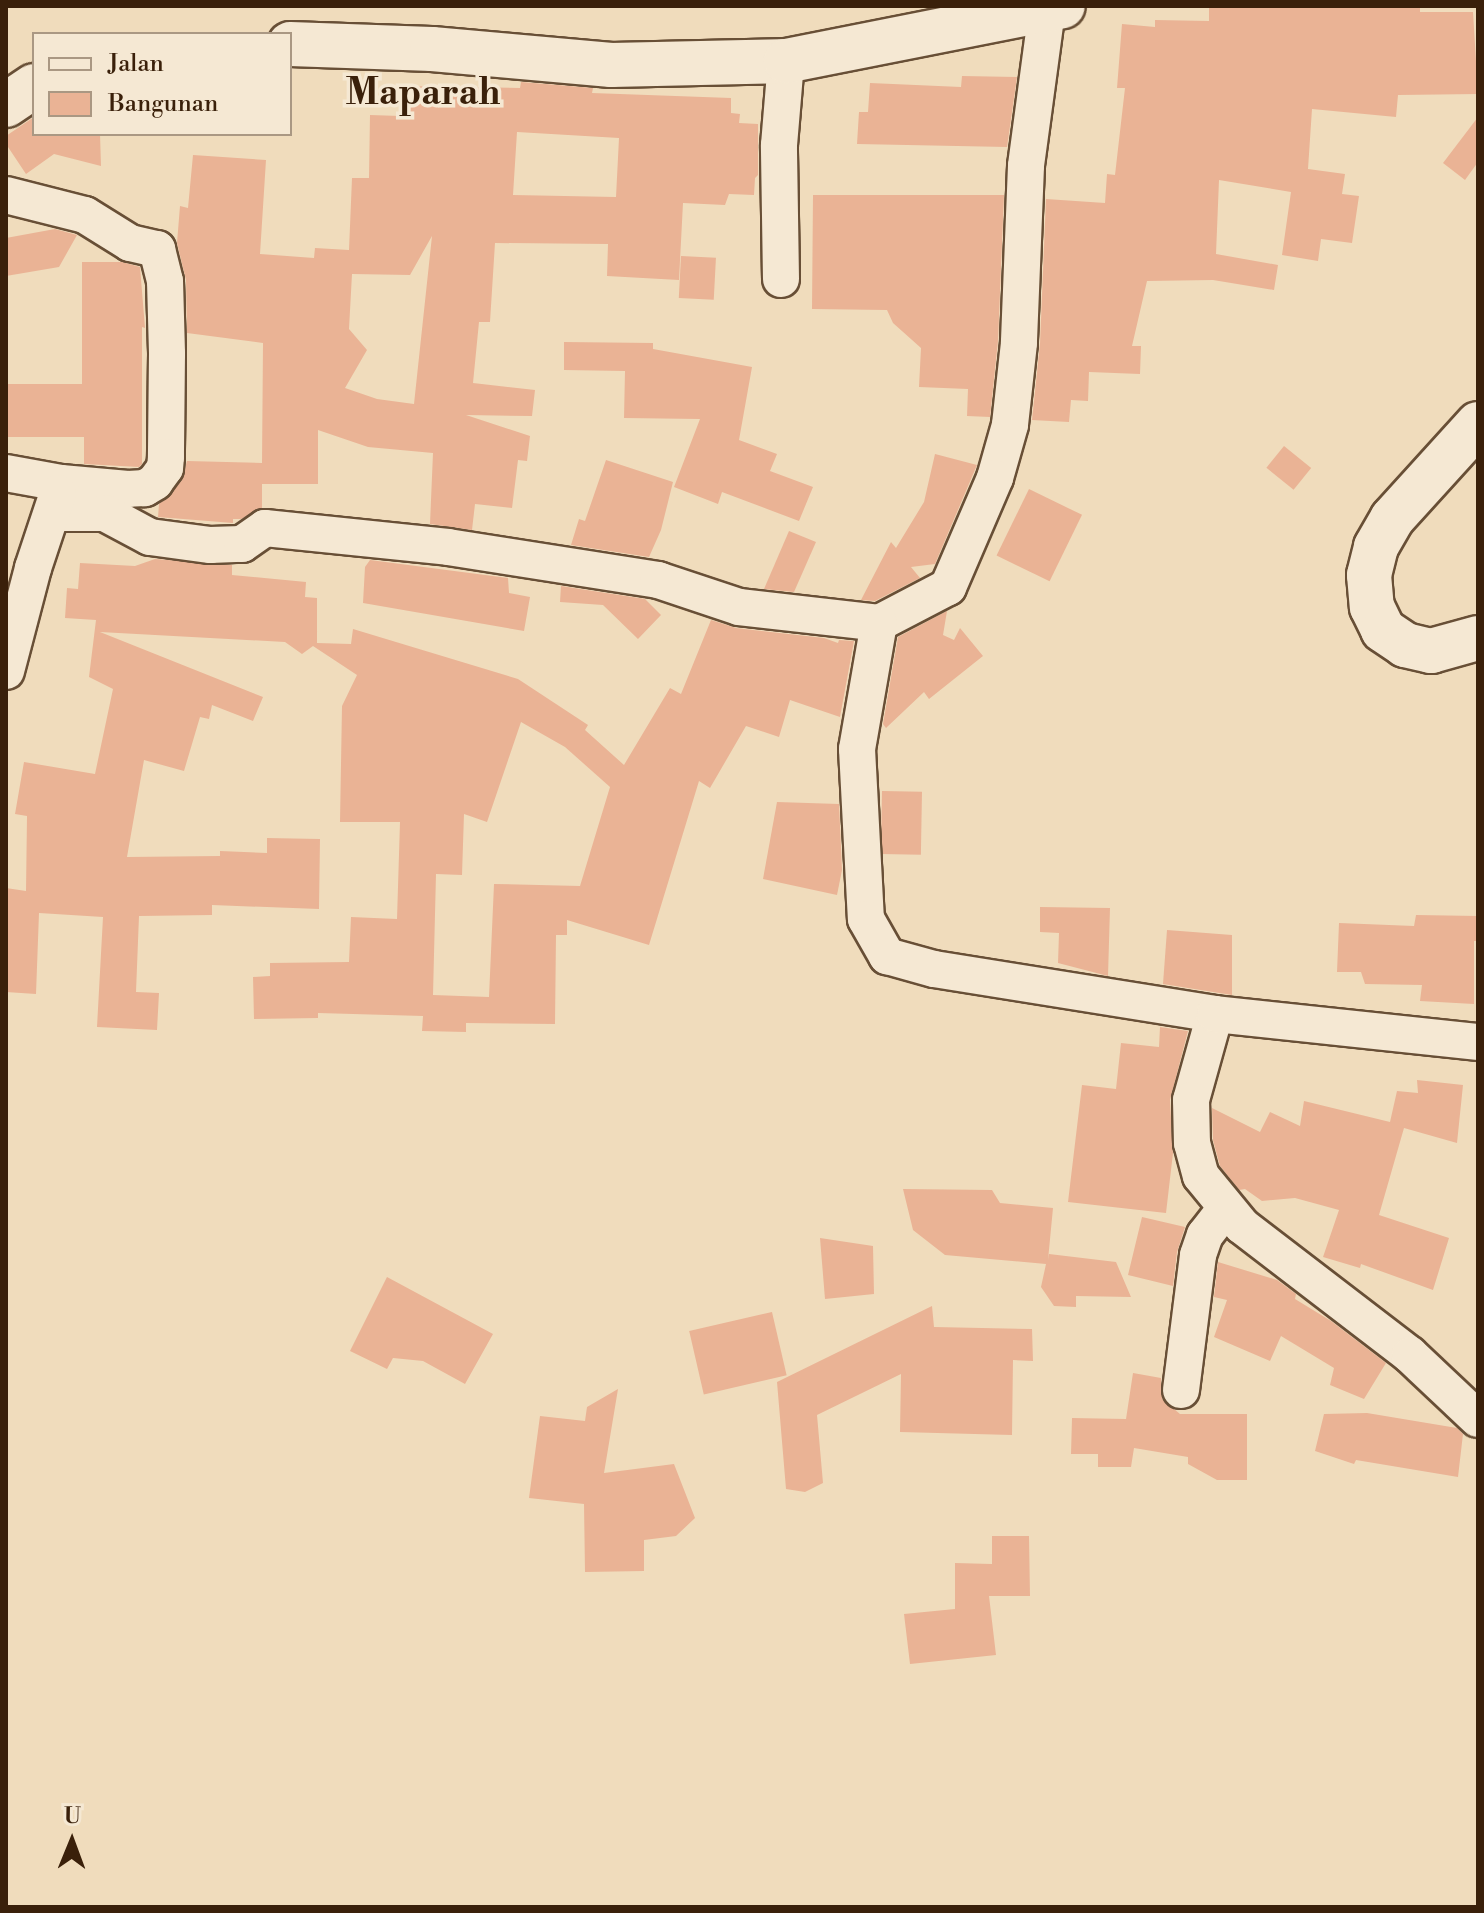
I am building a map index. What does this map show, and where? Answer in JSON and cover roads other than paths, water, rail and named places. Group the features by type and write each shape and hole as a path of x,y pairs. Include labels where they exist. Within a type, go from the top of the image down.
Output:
{"street":[{"path":"6,473 56,498 105,513 150,537 210,545 242,544 265,528 434,545 658,580 739,607 879,623 948,587 995,478 1010,425 1019,343 1026,166 1055,8 786,61 611,65 432,49 292,44"},
{"path":"781,279 779,145 786,61"},
{"path":"6,105 32,87"},
{"path":"6,195 85,215 130,243 157,249 165,281 165,468 145,488 56,498"},
{"path":"1478,424 1392,519 1376,547 1369,575 1372,607 1383,630 1405,645 1431,651 1478,638"},
{"path":"6,671 33,568 56,498"},
{"path":"879,623 857,749 866,919 887,956 934,969 1215,1014 1478,1042"},
{"path":"1215,1014 1191,1100 1190,1124 1201,1176 1242,1226 1410,1355 1478,1419"},
{"path":"1181,1390 1198,1255 1205,1235 1225,1209"}],"district":[{"name":"Maparah","path":"423,94"}]}
